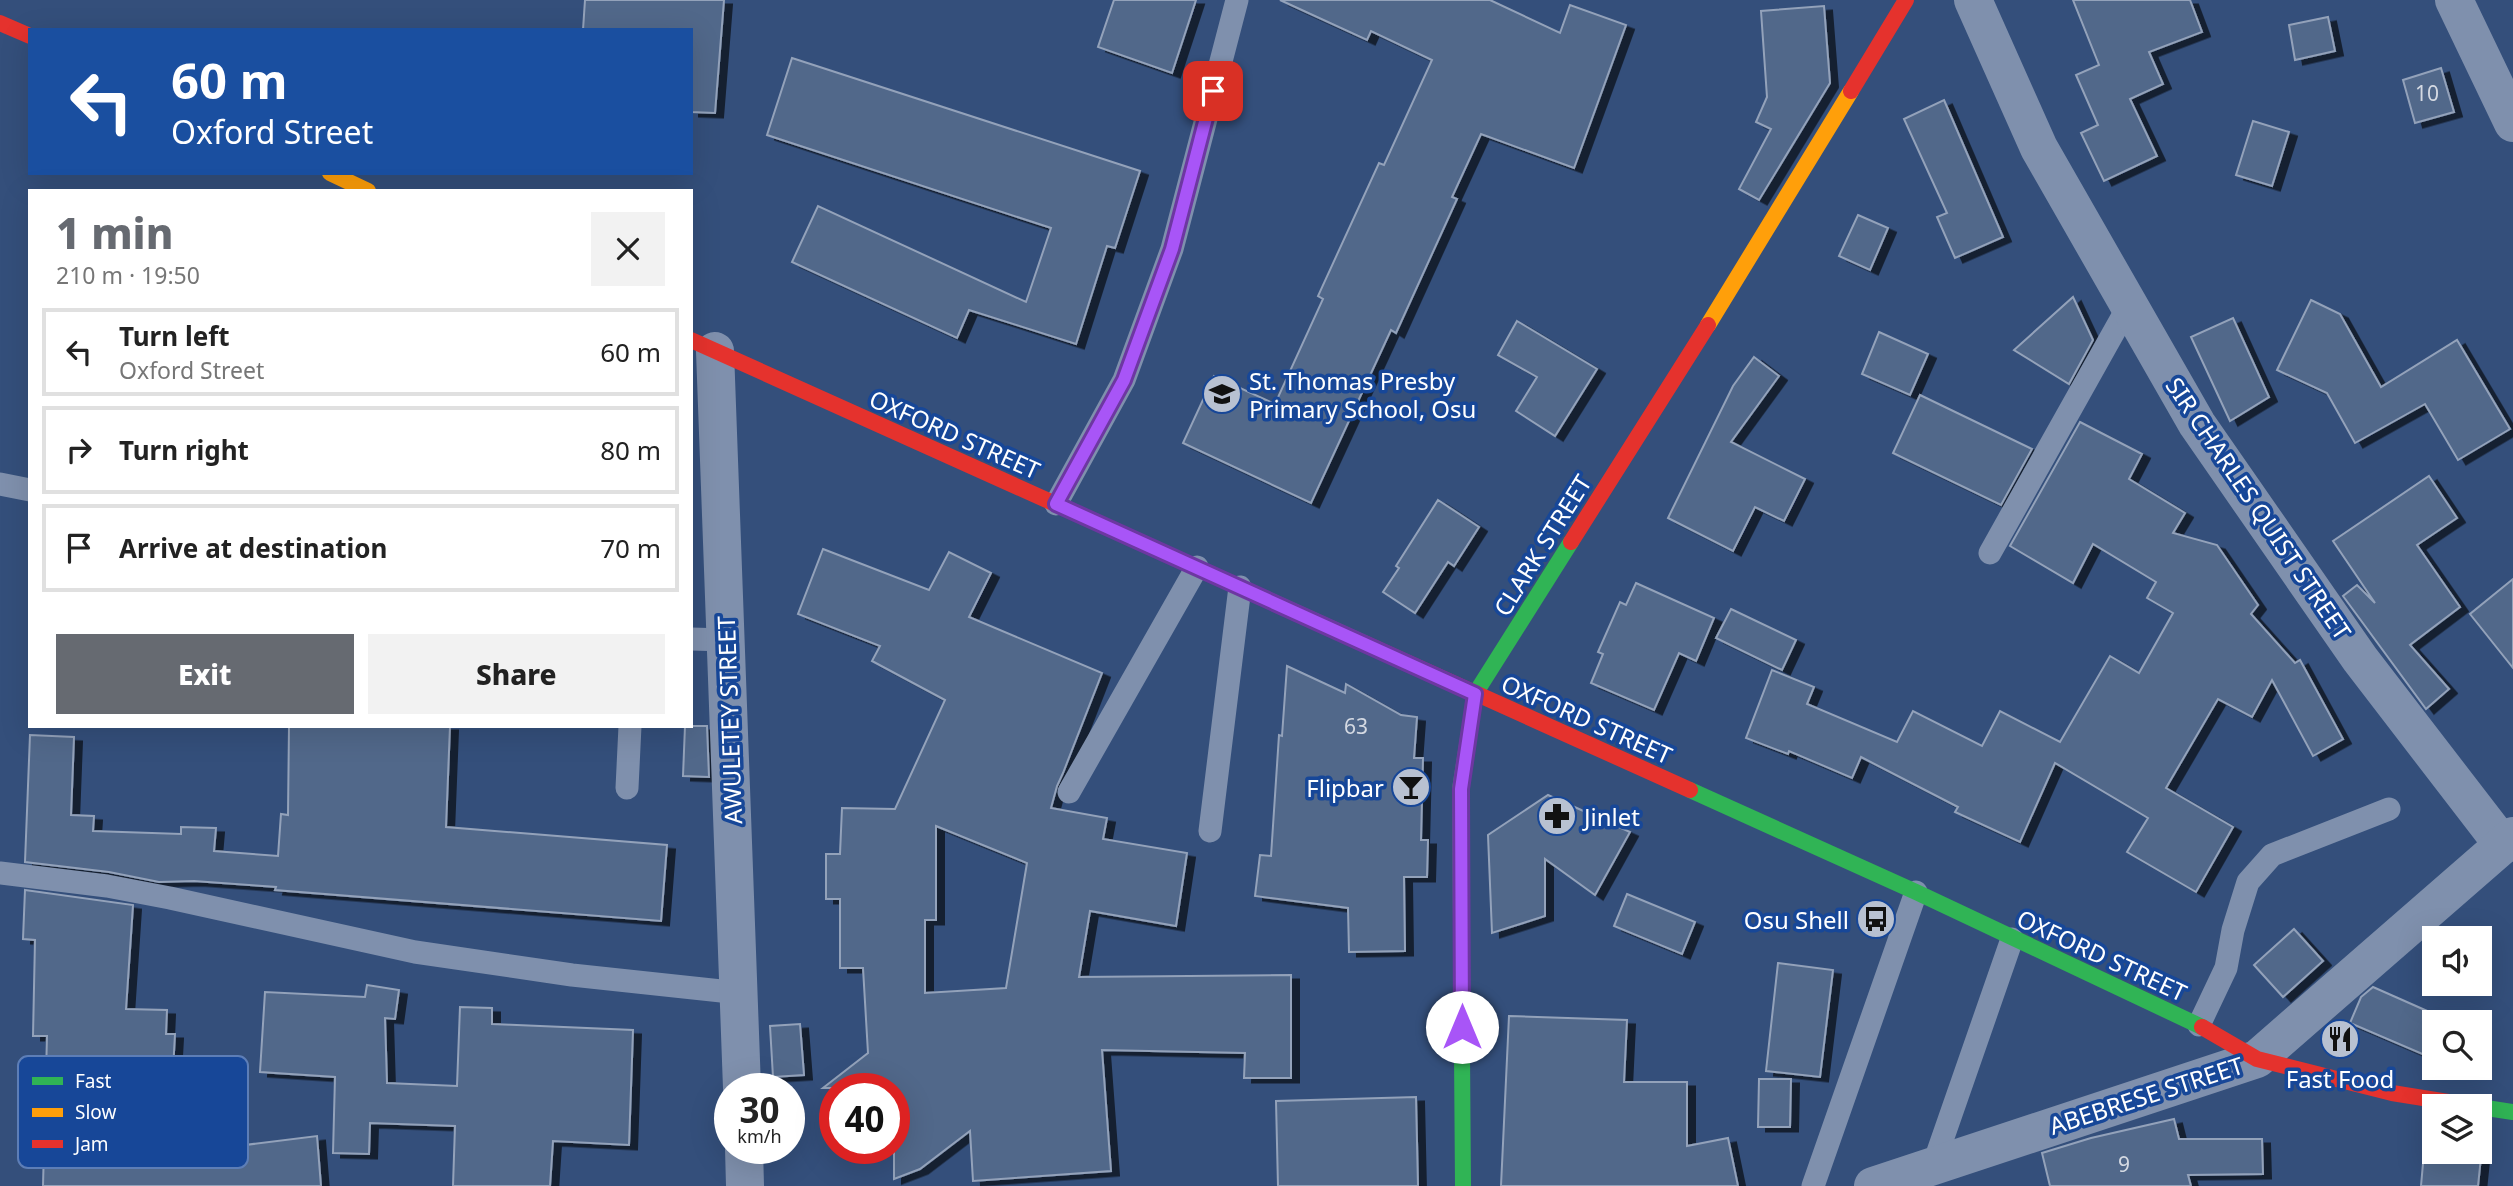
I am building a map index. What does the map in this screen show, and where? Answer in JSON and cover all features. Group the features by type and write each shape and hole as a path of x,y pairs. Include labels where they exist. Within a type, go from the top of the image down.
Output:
{"main road":[{"name":"CLARK STREET","path":"1463,1186 1461,789 1475,694 1733,285 1906,0"},
{"path":"0,23 28,35"},
{"path":"334,175 364,189"},
{"name":"OXFORD STREET","path":"703,345 1916,892 2199,1025 2257,1059 2392,1093 2422,1098"},
{"path":"2492,1109 2513,1112"}],"street":[{"name":"SIR CHARLES QUIST STREET","path":"1973,0 2039,148 2197,424 2360,659 2510,846"},
{"path":"2454,0 2513,123"},
{"name":"AWULETEY STREET","path":"703,345 709,640 740,993 742,1073"},
{"name":"ABEBRESE STREET","path":"1872,1186 2257,1059 2510,846"},
{"path":"744,1164 745,1186"}],"lane":[{"path":"1056,504 1124,380 1172,249 1237,0"},
{"path":"1990,553 2129,305"},
{"path":"0,484 28,490"},
{"path":"1069,792 1197,567"},
{"path":"1210,831 1240,587"},
{"path":"627,788 630,728"},
{"path":"2199,1025 2226,968 2233,930 2248,882 2272,855 2389,809"},
{"path":"0,873 107,886 415,952 572,975 740,993"},
{"path":"1813,1186 1916,892"},
{"path":"1933,1166 2012,939"}],"building":[{"path":"585,0 724,0 715,113 693,112 693,28 583,28"},
{"path":"1114,0 1196,0 1172,73 1098,47"},
{"path":"1280,0 1490,0 1560,33 1570,5 1626,25 1574,168 1481,134 1452,197 1457,199 1396,333 1391,330 1311,503 1183,443 1214,376 1275,404 1323,299 1318,296 1379,163 1384,165 1432,60 1371,31 1367,40"},
{"path":"2073,0 2190,0 2202,32 2149,52 2163,84 2130,99 2157,156 2104,181 2081,133 2098,125 2076,75 2099,65"},
{"path":"1824,6 1830,83 1759,200 1739,189 1771,129 1756,122 1767,97 1761,11"},
{"path":"2328,17 2335,51 2295,60 2289,25"},
{"path":"792,58 1140,171 1115,248 1107,246 1076,344 969,310 957,338 792,262 818,206 1026,302 1051,228 767,135"},
{"path":"2441,68 2454,112 2415,123 2403,80"},
{"path":"1944,100 2003,237 1955,258 1937,217 1947,213 1904,119"},
{"path":"2253,121 2289,132 2272,186 2236,175"},
{"path":"1858,215 1888,228 1870,270 1839,256"},
{"path":"2073,297 2093,340 2069,384 2014,350"},
{"path":"2311,300 2340,314 2381,387 2457,340 2510,429 2458,460 2425,404 2355,443 2327,393 2277,370"},
{"path":"2233,318 2269,397 2230,421 2191,337"},
{"path":"1517,321 1597,369 1555,436 1516,411 1537,377 1498,355"},
{"path":"1879,332 1928,354 1910,395 1862,374"},
{"path":"1754,357 1779,376 1731,442 1805,479 1784,521 1755,507 1733,551 1668,518 1733,386"},
{"path":"1920,395 2032,449 2001,505 1893,453"},
{"path":"2080,422 2142,454 2129,479 2185,513 2173,533 2217,545 2258,605 2251,614 2295,663 2300,660 2343,739 2313,756 2272,680 2252,717 2218,699 2166,788 2233,827 2196,892 2127,852 2148,818 2055,763 2020,842 1955,812 1958,807 1861,757 1852,778 1789,751 1788,754 1746,738 1772,670 1814,687 1807,704 1897,742 1913,711 1982,746 2000,711 2060,742 2110,656 2139,673 2173,613 2147,598 2156,582 2093,544 2073,583 2010,546"},
{"path":"2429,476 2457,518 2417,545 2460,607 2410,645 2449,689 2426,709 2343,596 2357,585 2375,603 2333,541"},
{"path":"1438,500 1479,527 1454,566 1448,562 1415,613 1383,592 1399,568 1396,566"},
{"path":"823,549 929,590 949,552 991,573 969,617 1102,673 1057,786 1051,808 1107,818 1103,839 1187,853 1176,926 1090,911 1079,977 1291,975 1291,1078 1244,1078 1245,1053 1102,1050 1111,1171 973,1181 970,1131 920,1169 894,1179 894,1164 910,1164 910,1073 842,1073 868,1053 863,968 840,968 840,899 826,899 826,854 840,854 842,808 895,809 945,700 872,661 880,646 798,614","holes":["936,826 1027,863 1006,988 925,993 925,920 936,920"]},
{"path":"2513,579 2513,668 2470,614"},
{"path":"1636,583 1714,618 1696,661 1679,653 1654,710 1591,683 1603,654 1598,652 1620,602 1626,605"},
{"path":"1731,609 1796,640 1782,670 1716,638"},
{"path":"1287,666 1345,693 1346,684 1401,715 1417,717 1414,758 1423,758 1421,840 1428,840 1427,877 1404,877 1405,951 1349,952 1348,908 1255,896 1260,855 1271,856 1279,735 1282,736"},
{"path":"707,726 709,777 683,776 685,728"},
{"path":"289,728 450,728 446,827 667,845 661,921 275,890 276,887 194,881 159,882 109,872 25,862 30,735 74,737 71,815 94,816 93,831 181,834 181,827 216,828 214,851 278,856 281,814 288,815"},
{"path":"1548,795 1630,832 1595,895 1545,859 1545,916 1492,933 1488,835"},
{"path":"25,890 133,905 126,1009 167,1010 166,1034 175,1034 174,1056 46,1056 47,1036 33,1036 35,940 23,939"},
{"path":"1627,894 1695,922 1682,954 1614,926"},
{"path":"2294,929 2323,961 2283,997 2254,965"},
{"path":"1778,963 1833,970 1820,1077 1766,1071"},
{"path":"367,985 399,990 395,1019 385,1018 387,1083 457,1086 460,1007 492,1008 492,1024 633,1030 629,1145 553,1141 550,1186 453,1186 455,1126 370,1123 369,1154 333,1153 335,1077 260,1072 265,992 365,997"},
{"path":"2373,987 2425,1010 2422,1010 2422,1054 2350,1023 2361,997"},
{"path":"1509,1016 1627,1020 1624,1082 1687,1082 1687,1146 1728,1138 1738,1186 1501,1186"},
{"path":"800,1024 804,1073 773,1073 770,1026"},
{"path":"1759,1079 1791,1079 1790,1127 1758,1127"},
{"path":"1416,1097 1418,1186 1278,1186 1276,1101"},
{"path":"2174,1119 2179,1139 2262,1139 2263,1174 2188,1175 2191,1186 2050,1186 2042,1153 2091,1138"},
{"path":"317,1136 321,1186 43,1186 43,1168 248,1168 248,1145"},
{"path":"2423,1164 2480,1164 2478,1186 2421,1186"}],"traffic: fast":[{"path":"1060,506 1364,643"},
{"path":"1463,1186 1460,789 1475,694 1571,542"},
{"path":"1690,790 1916,892 2202,1027"},
{"path":"2492,1109 2513,1112"}],"traffic: slow":[{"path":"1708,325 1851,91"},
{"path":"334,175 364,189"}],"traffic: jam":[{"path":"1851,91 1906,0"},
{"path":"0,23 28,35"},
{"path":"1571,542 1708,325"},
{"path":"693,341 1060,506"},
{"path":"1364,643 1690,790"},
{"path":"2202,1027 2257,1059 2392,1093 2422,1098"}],"place":[{"name":"St. Thomas Presby Primary School, Osu","path":"1222,394"},
{"name":"Flipbar","path":"1411,787"},
{"name":"Jinlet","path":"1557,816"},
{"name":"Osu Shell","path":"1876,919"},
{"name":"Fast Food","path":"2340,1039"}],"route":[{"path":"1213,91 1172,249 1124,380 1056,504 1475,694 1461,789 1462,1027"}]}
